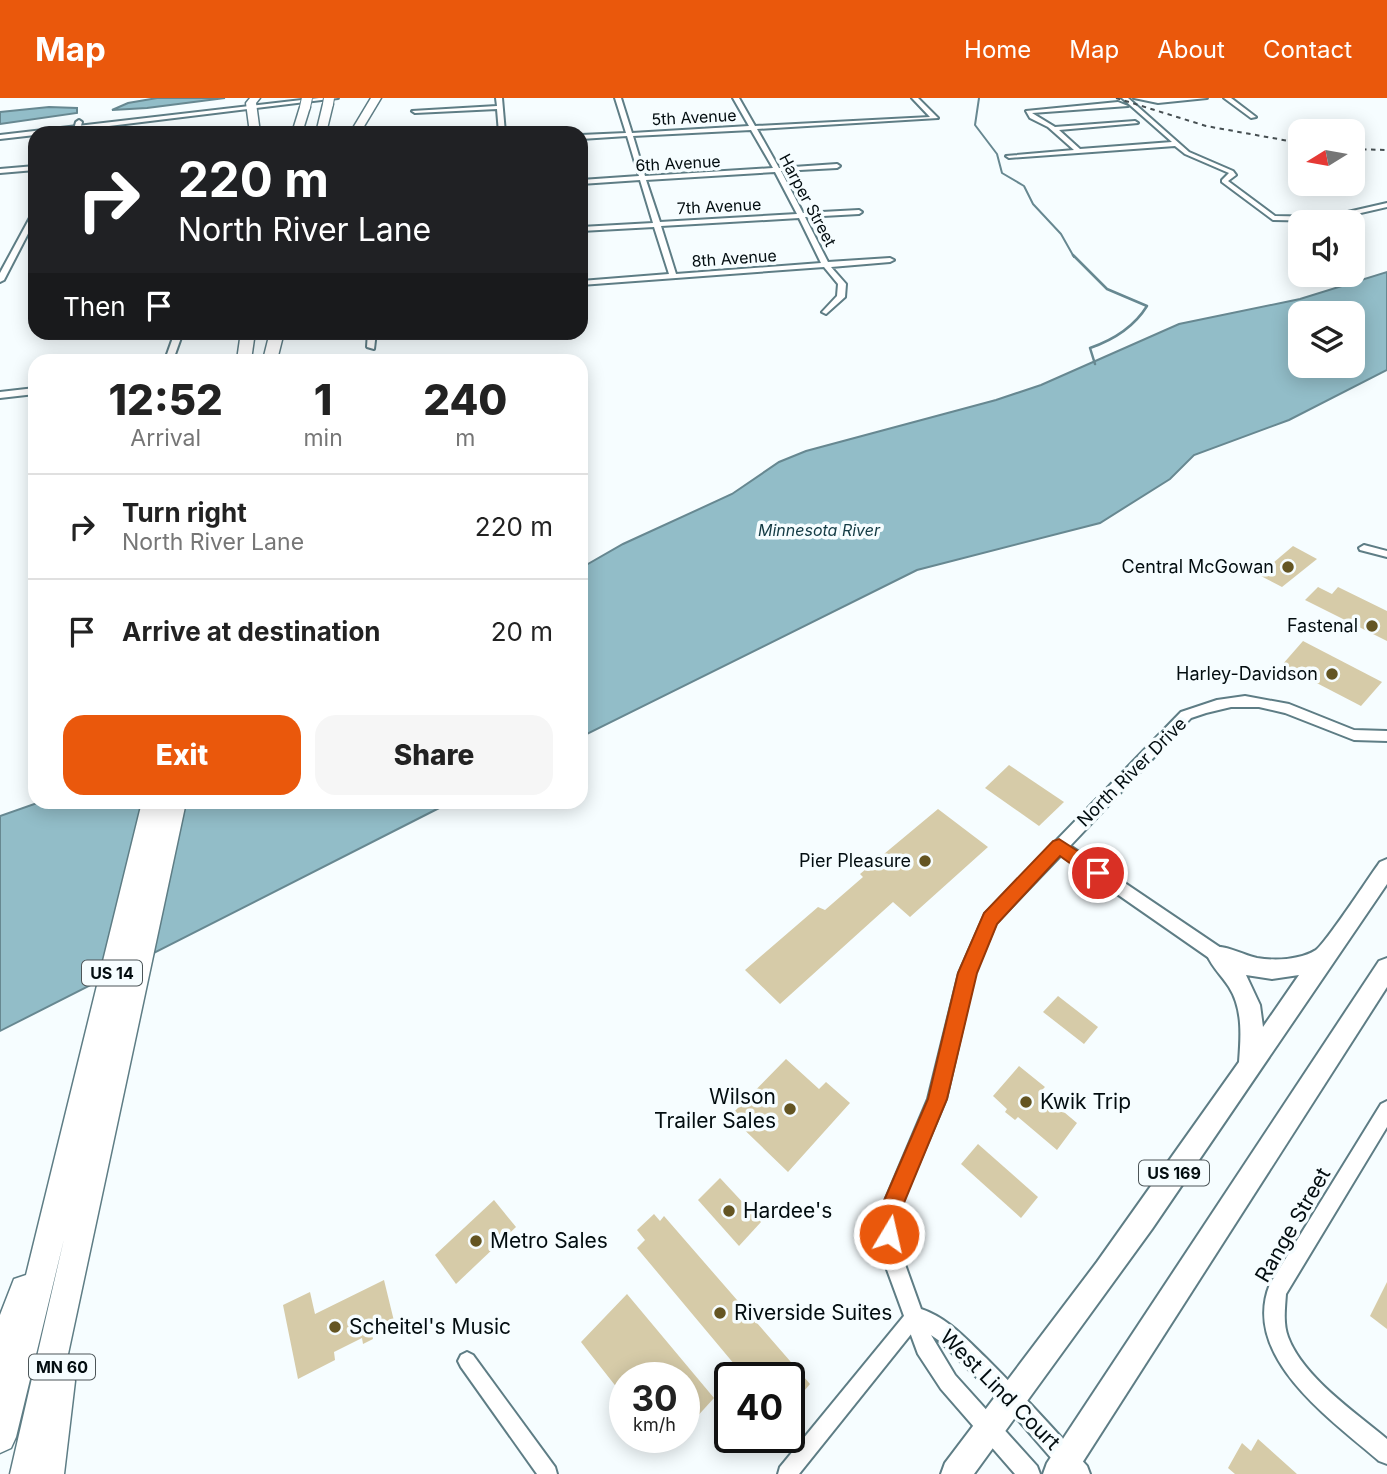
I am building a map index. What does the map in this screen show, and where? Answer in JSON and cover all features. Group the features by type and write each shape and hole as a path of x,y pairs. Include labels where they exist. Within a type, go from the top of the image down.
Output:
{"highway":[{"path":"359,126 376,98"},
{"path":"323,126 331,100"},
{"path":"253,103 255,126"},
{"path":"299,126 306,103"},
{"name":"US 14","path":"0,1437 70,1155 150,809"},
{"name":"US 14","path":"26,1474 174,809"},
{"name":"US 169","path":"956,1474 1013,1399 1251,1066 1323,957 1387,868"},
{"path":"1218,955 1249,968 1273,971 1302,966 1323,957"},
{"path":"1218,955 1237,977 1252,1010 1251,1066"},
{"path":"1068,1469 1387,968"},
{"path":"0,1358 70,1155"},
{"name":"MN 60","path":"48,1474 75,1261"}],"street":[{"path":"92,126 291,98"},
{"path":"499,98 501,126"},
{"path":"618,98 674,276"},
{"name":"Harper Street","path":"736,98 778,171 826,265 842,284 841,297 826,312"},
{"name":"5th Avenue","path":"588,137 935,118 915,98"},
{"path":"1137,98 1158,101 1204,98"},
{"path":"1227,98 1253,117"},
{"path":"253,103 331,100"},
{"path":"1078,150 1028,112 1122,102 1151,121 1186,153 1231,172 1233,175 1224,181 1273,218 1326,219 1387,205"},
{"path":"415,111 500,107"},
{"path":"1054,130 1135,123"},
{"path":"0,134 28,132"},
{"path":"1009,156 1175,144"},
{"name":"6th Avenue","path":"588,182 837,166"},
{"path":"0,171 28,169"},
{"name":"7th Avenue","path":"588,229 859,212"},
{"path":"0,280 28,227"},
{"name":"8th Avenue","path":"588,282 890,260"},
{"path":"371,340 371,347"},
{"path":"0,395 28,392"},
{"path":"1364,548 1387,554"},
{"name":"North River Drive","path":"914,1317 892,1256 890,1210 937,1099 967,973 990,919 1186,715 1216,703 1247,700 1270,703 1305,715 1336,731 1375,738 1387,736"},
{"path":"1059,846 1218,955"},
{"name":"Range Street","path":"1387,1111 1277,1292 1273,1312 1277,1333 1288,1358 1309,1383 1387,1453"},
{"path":"787,1474 914,1317"},
{"name":"West Lind Court","path":"914,1317 929,1322 948,1335 1013,1399 1068,1469"},
{"name":"West Lind Court","path":"914,1317 925,1347 948,1382 1029,1474"},
{"path":"467,1361 548,1474"}],"water":[{"path":"157,98 225,98 112,110 128,103"},
{"path":"49,107 77,108 77,113 0,124 0,112"},
{"name":"Minnesota River","path":"1387,272 1387,370 1289,420 1194,455 1170,479 1100,523 917,570 588,734 588,564 623,544 732,494 779,462 806,451 996,400 1041,385 1179,324 1288,301 1288,378 1365,378 1365,301 1290,301 1339,287 1365,287 1365,279"},
{"path":"28,806 28,809 437,809 0,1031 0,816"}],"building":[{"name":"Central McGowan","path":"1293,546 1317,559 1282,587 1259,575"},
{"name":"Fastenal","path":"1318,587 1332,594 1338,587 1387,611 1387,641 1305,600"},
{"name":"Harley-Davidson","path":"1303,641 1382,682 1361,706 1282,665"},
{"path":"1009,765 1064,802 1039,826 985,788"},
{"path":"938,809 988,847 910,917 893,902 780,1004 745,970 818,907 825,910 863,877 860,874"},
{"name":"Kwik Trip","path":"1058,996 1098,1027 1084,1044 1043,1012"},
{"name":"Wilson Trailer Sales","path":"786,1059 819,1089 826,1082 850,1103 788,1172 730,1116"},
{"name":"Kwik Trip","path":"1019,1066 1045,1087 1040,1092 1077,1123 1057,1150 1018,1117 1015,1120 1005,1112 1007,1109 993,1096"},
{"path":"978,1144 1038,1197 1021,1218 961,1164"},
{"name":"Hardee's","path":"720,1178 761,1222 739,1246 698,1200"},
{"name":"Metro Sales","path":"494,1200 516,1227 456,1284 435,1255"},
{"name":"Riverside Suites","path":"654,1214 660,1221 664,1216 791,1362 732,1362 637,1248 645,1240 637,1230"},
{"name":"Scheitel's Music","path":"384,1280 394,1321 371,1332 373,1339 363,1344 362,1338 334,1352 335,1360 298,1379 283,1305 310,1292 315,1314"},
{"path":"1387,1282 1387,1329 1370,1316"},
{"path":"627,1294 684,1362 609,1362 609,1378 581,1342"},
{"path":"700,1381 714,1398 700,1413"},
{"path":"1258,1439 1297,1474 1235,1474 1228,1468 1242,1443 1251,1451"}],"waterway":[{"path":"979,98 975,125 997,154 1002,173 1024,186 1033,204 1061,234 1074,257"},
{"path":"1073,255 1107,289 1147,306 1122,332 1090,348 1095,364"}],"railway":[{"path":"1116,98 1206,126 1288,141"},
{"path":"1365,149 1387,150"}],"place":[{"name":"Central McGowan","path":"1288,567"},
{"name":"Fastenal","path":"1372,626"},
{"name":"Harley-Davidson","path":"1332,674"},
{"name":"Pier Pleasure","path":"925,861"},
{"name":"Kwik Trip","path":"1026,1102"},
{"name":"Wilson Trailer Sales","path":"790,1109"},
{"name":"Hardee's","path":"729,1211"},
{"name":"Metro Sales","path":"476,1241"},
{"name":"Riverside Suites","path":"720,1313"},
{"name":"Scheitel's Music","path":"335,1327"}],"route":[{"path":"889,1234 890,1210 918,1150 937,1099 967,973 990,919 1059,846 1098,873"}]}
